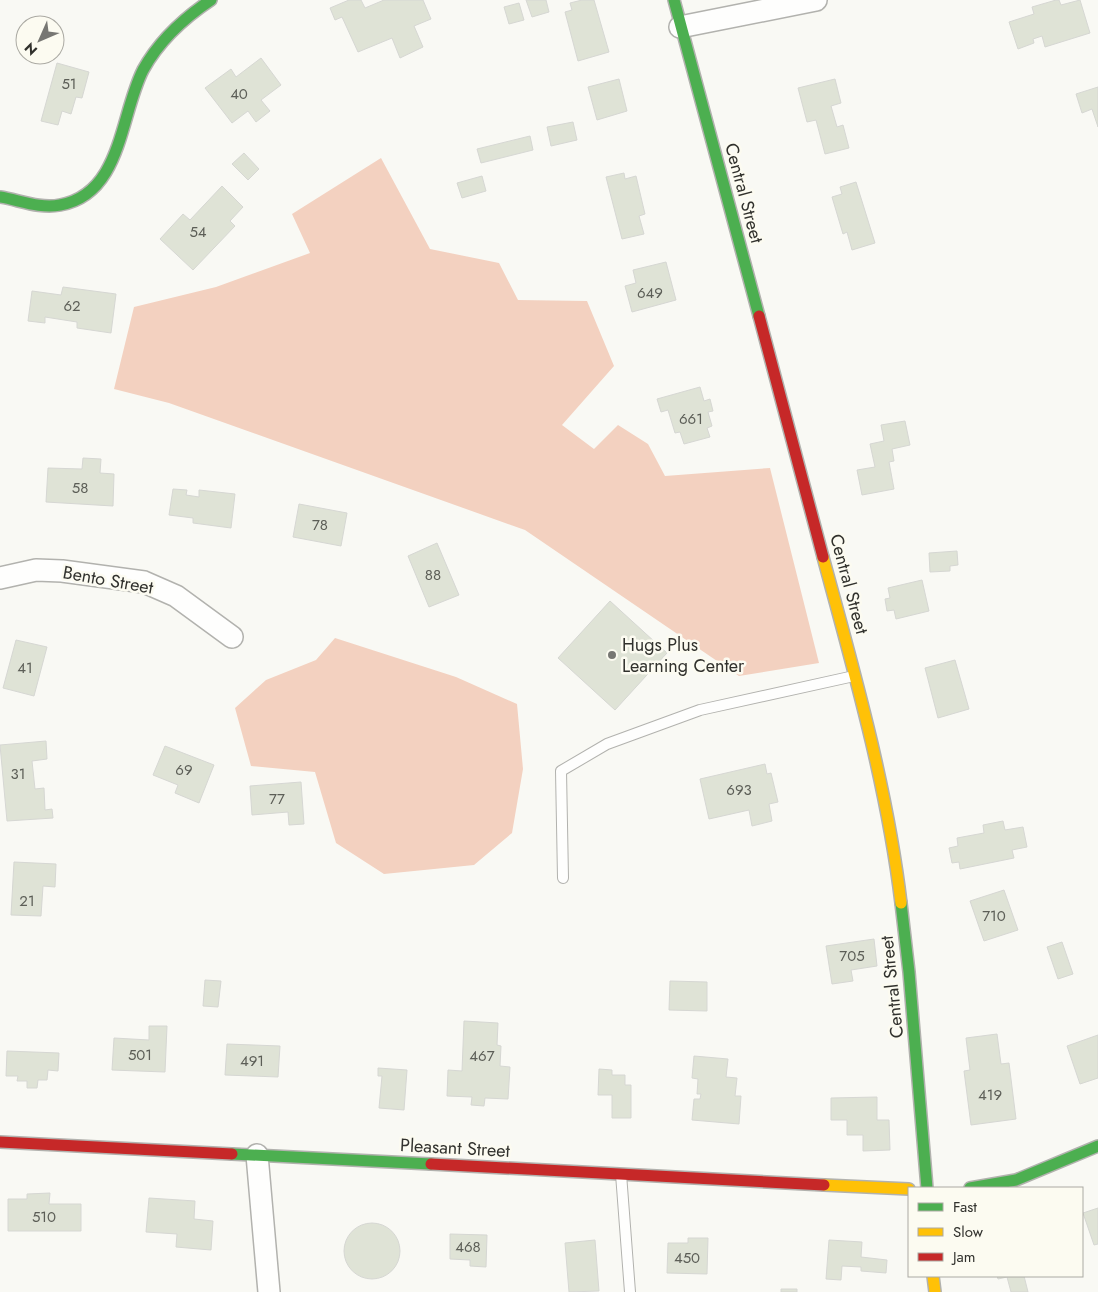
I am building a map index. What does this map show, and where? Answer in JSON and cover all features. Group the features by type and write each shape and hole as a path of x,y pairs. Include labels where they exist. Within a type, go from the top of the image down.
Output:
{"main road":[{"path":"0,197 42,205 60,205 77,199 101,180 117,149 131,95 143,70 177,26 211,0"},
{"name":"Central Street","path":"674,0 867,720 896,861 909,972 927,1187"},
{"name":"Pleasant Street","path":"0,1142 908,1189"},
{"path":"976,1187 1016,1180 1098,1146"},
{"path":"933,1277 935,1292"}],"street":[{"path":"680,27 816,0"},
{"name":"Bento Street","path":"0,578 36,570 62,571 144,582 176,596 232,637"},
{"path":"257,1156 270,1292"}],"lane":[{"path":"563,878 561,771 607,744 700,710 855,676"},
{"path":"621,1173 630,1292"}],"shaded area":[{"path":"381,158 430,249 499,263 518,300 587,301 614,366 562,425 594,449 618,425 648,444 665,476 770,468 819,663 739,676 525,530 169,403 114,389 134,307 216,287 310,253 292,214"},
{"path":"335,638 456,677 517,704 523,769 512,833 474,865 384,874 336,843 315,772 251,766 235,708 266,680 316,660"}],"building":[{"path":"349,0 361,0 365,8 384,0 423,0 431,19 414,26 423,47 400,58 392,38 358,52 342,17 335,20 330,8"},
{"path":"526,0 546,0 549,12 532,17"},
{"path":"594,0 609,52 578,61 565,12 572,10 570,3"},
{"path":"1059,0 1061,5 1080,0 1090,33 1045,47 1042,36 1033,39 1034,43 1018,49 1009,22 1034,14 1032,7"},
{"path":"519,3 524,20 509,24 504,7"},
{"path":"261,58 281,85 261,100 270,111 256,122 248,111 232,123 205,88 231,69 236,77"},
{"path":"56,65 64,65 89,72 82,98 76,97 71,114 62,111 58,125 41,121"},
{"path":"619,79 627,111 597,120 588,87"},
{"path":"835,79 841,103 831,106 837,127 843,125 849,148 825,154 816,120 807,122 798,88"},
{"path":"1098,87 1098,127 1092,109 1082,113 1076,94"},
{"path":"573,122 577,140 551,146 547,127"},
{"path":"530,136 533,150 481,163 477,149"},
{"path":"244,153 259,169 248,180 232,164"},
{"path":"624,173 625,179 636,176 645,214 639,216 644,234 622,239 606,177"},
{"path":"482,176 486,191 462,198 457,183"},
{"path":"856,182 875,243 852,250 847,232 843,234 832,197 842,194 840,187"},
{"path":"222,186 243,207 230,221 235,226 193,270 160,239 183,214 190,220"},
{"path":"666,262 676,300 632,312 625,286 636,283 633,270"},
{"path":"63,287 116,294 111,333 77,328 77,322 45,317 45,323 28,321 32,291 61,295"},
{"path":"700,387 704,401 710,399 713,411 708,412 712,426 707,428 710,437 684,444 680,432 675,433 668,410 661,412 657,399"},
{"path":"905,421 910,445 892,449 894,461 889,462 894,489 862,495 857,470 875,467 870,444 884,441 881,425"},
{"path":"83,458 101,459 100,473 114,474 113,506 46,502 48,468 82,469"},
{"path":"173,489 187,490 186,495 199,497 199,490 235,494 231,528 193,523 193,518 169,515"},
{"path":"299,504 347,513 341,546 293,537"},
{"path":"437,543 459,595 429,607 408,556"},
{"path":"957,551 958,565 950,566 950,571 930,572 929,553"},
{"path":"922,580 929,611 896,619 894,610 887,611 885,599 890,598 888,588"},
{"name":"Hugs Plus Learning Center","path":"610,601 667,653 615,710 558,658"},
{"path":"16,640 47,647 34,696 3,688"},
{"path":"955,660 969,709 938,718 925,668"},
{"path":"46,741 47,759 32,761 35,789 44,788 45,810 52,809 53,818 7,821 0,745"},
{"path":"165,746 214,765 199,803 175,793 178,785 153,775"},
{"path":"765,764 767,774 771,773 778,802 769,804 772,821 752,826 749,810 709,819 700,779"},
{"path":"301,782 304,824 289,825 288,812 252,815 250,786"},
{"path":"1003,821 1005,830 1023,827 1027,847 1012,850 1014,858 960,869 959,862 952,863 949,848 958,846 957,838 984,833 983,825"},
{"path":"14,862 56,864 55,887 43,886 41,916 11,915"},
{"path":"1004,890 1018,930 984,941 970,901"},
{"path":"874,939 877,966 851,970 853,981 832,984 826,946"},
{"path":"1062,942 1073,974 1058,979 1047,947"},
{"path":"205,980 221,981 218,1007 203,1006"},
{"path":"670,981 707,982 707,1011 669,1010"},
{"path":"464,1021 498,1023 497,1045 501,1046 500,1066 510,1067 508,1099 485,1098 484,1106 471,1105 472,1097 447,1096 448,1070 462,1071"},
{"path":"149,1026 167,1026 165,1072 112,1070 114,1038 149,1040"},
{"path":"997,1034 1001,1064 1009,1063 1016,1119 971,1125 964,1071 970,1070 966,1038"},
{"path":"1098,1035 1098,1078 1080,1084 1067,1046"},
{"path":"227,1044 280,1046 278,1077 225,1075"},
{"path":"7,1051 59,1053 58,1071 48,1070 47,1080 38,1080 37,1088 27,1088 27,1081 17,1081 18,1076 6,1076"},
{"path":"694,1056 728,1059 726,1077 737,1078 735,1096 741,1096 739,1124 692,1120 694,1099 700,1099 701,1094 697,1094 698,1079 692,1078"},
{"path":"378,1068 407,1070 404,1110 379,1108 382,1076 378,1076"},
{"path":"599,1069 612,1070 612,1075 625,1075 625,1085 631,1085 631,1118 612,1118 612,1095 598,1095"},
{"path":"877,1097 877,1120 889,1120 890,1150 863,1151 863,1135 847,1135 847,1120 831,1120 831,1098"},
{"path":"50,1193 49,1204 81,1204 81,1231 8,1231 8,1199 27,1199 27,1194"},
{"path":"149,1198 195,1201 194,1219 213,1221 211,1250 176,1247 177,1234 146,1232"},
{"path":"1098,1208 1098,1244 1094,1245 1083,1213"},
{"path":"366,1223 378,1223 388,1227 396,1235 400,1251 396,1267 388,1275 378,1279 366,1279 356,1275 348,1267 344,1257 344,1245 348,1235 356,1227"},
{"path":"450,1234 487,1235 486,1267 470,1266 470,1260 450,1259"},
{"path":"688,1238 708,1238 707,1274 667,1273 668,1243 688,1243"},
{"path":"595,1240 599,1291 569,1292 565,1243"},
{"path":"829,1240 862,1242 861,1257 887,1260 886,1273 861,1271 861,1267 842,1266 841,1280 826,1279"},
{"path":"1007,1277 1024,1277 1028,1292 1011,1292"},
{"path":"781,1289 797,1289 797,1292 781,1292"}],"traffic: fast":[{"path":"0,197 37,205 52,206 80,198 96,186 116,150 135,88 149,59 173,31 191,14 211,0"},
{"path":"674,0 759,316"},
{"path":"901,903 909,972 927,1187"},
{"path":"976,1187 1016,1180 1098,1146"},
{"path":"232,1154 431,1164"}],"traffic: slow":[{"path":"823,557 858,686 878,772 895,859 901,903"},
{"path":"824,1185 908,1189"},
{"path":"933,1277 935,1292"}],"traffic: jam":[{"path":"759,316 823,557"},
{"path":"0,1142 232,1154"},
{"path":"431,1164 824,1185"}],"place":[{"name":"Hugs Plus Learning Center","path":"612,655"}]}
